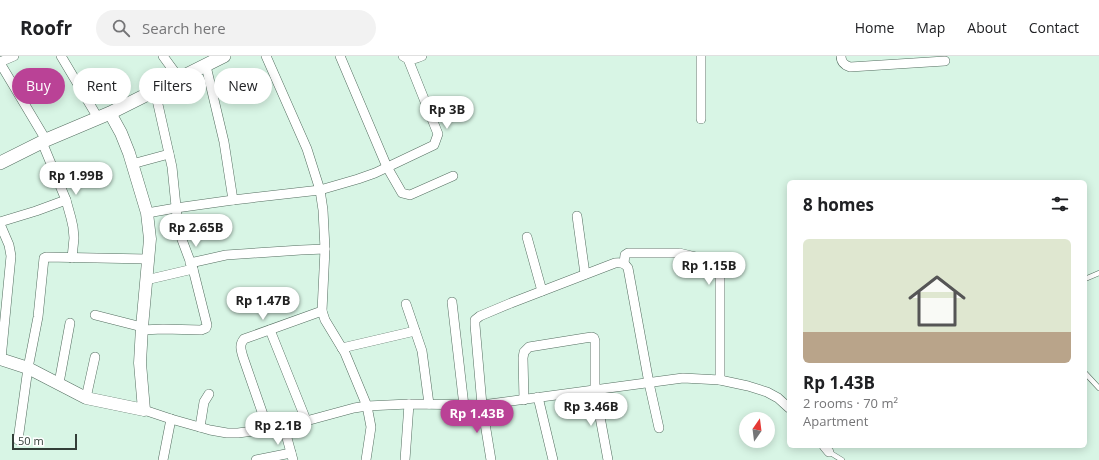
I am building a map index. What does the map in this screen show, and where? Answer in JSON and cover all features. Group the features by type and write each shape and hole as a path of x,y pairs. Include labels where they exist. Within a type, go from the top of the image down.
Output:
{"main road":[{"path":"202,68 224,56"},
{"path":"0,163 44,141 139,99"}],"street":[{"path":"14,56 0,63 44,141 66,200 74,227 72,258"},
{"path":"61,56 104,115 121,132 147,213 150,239 140,362 144,410"},
{"path":"163,56 172,68"},
{"path":"266,56 307,149 320,190 323,210 325,249 322,311 325,320 345,353 367,406 371,428 366,460"},
{"path":"340,56 387,167 402,193 410,195 453,176"},
{"path":"147,213 233,200 320,190 375,173 434,145 438,134 406,58 414,59 422,56"},
{"path":"701,56 701,119"},
{"path":"841,56 845,66 850,67 945,61"},
{"path":"206,66 224,142 233,200"},
{"path":"94,315 142,328 201,330 206,328 207,325 180,231 172,167 158,104"},
{"path":"132,164 169,154"},
{"path":"66,200 0,223 9,244 11,256 0,359 28,368 86,398 144,410 171,419 227,433 284,427 306,420 367,406 409,404 464,406 482,405 683,378 720,380 748,386 767,392 787,405"},
{"path":"577,216 585,274"},
{"path":"527,237 542,291"},
{"path":"146,280 226,255 325,249"},
{"path":"624,263 628,253 679,253 717,262 720,266 720,380"},
{"path":"18,440 28,368 38,317 44,258 148,259"},
{"path":"491,460 482,405 475,320 480,316 542,291 620,262 624,263 628,268 649,383 659,428"},
{"path":"452,302 464,406"},
{"path":"406,304 423,356 429,404"},
{"path":"268,429 240,346 244,339 322,311"},
{"path":"60,384 70,323"},
{"path":"270,330 306,420"},
{"path":"342,348 415,331"},
{"path":"524,400 523,358 524,352 528,347 592,337 594,338 595,390 608,460"},
{"path":"86,398 95,357"},
{"path":"200,427 204,402 209,394"},
{"path":"538,397 552,460"},
{"path":"404,460 409,404"},
{"path":"164,460 171,419"},
{"path":"256,460 292,457 284,427"}],"lane":[{"path":"1087,279 1099,273"},
{"path":"1087,375 1099,388"},
{"path":"827,449 842,460"}]}
